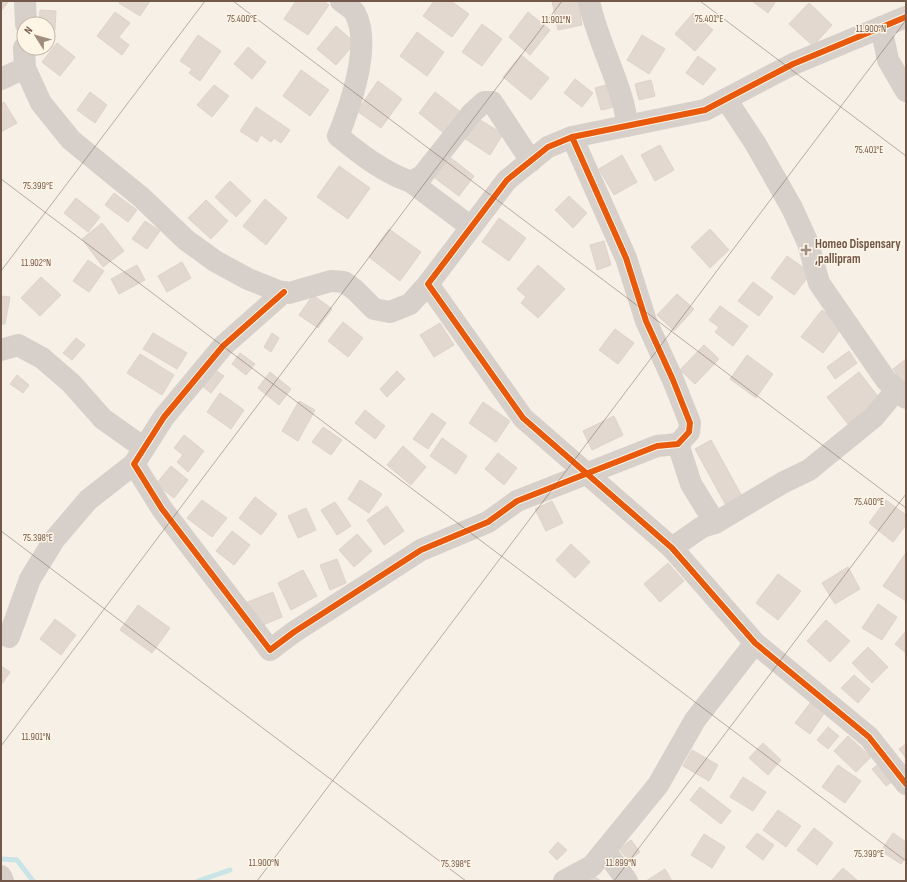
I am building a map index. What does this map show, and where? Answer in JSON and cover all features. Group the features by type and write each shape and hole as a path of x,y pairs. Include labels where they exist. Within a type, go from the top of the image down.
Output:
{"street":[{"path":"24,1 25,16"},
{"path":"341,1 354,12 361,34 362,53 346,117 338,136 375,164 396,177 411,182 471,227"},
{"path":"589,1 602,48 613,70 623,100 628,126"},
{"path":"1,79 25,58 41,103 71,140 141,197 186,240 215,261 248,279 284,292 297,291 331,281 344,282 374,309 390,312 410,304 428,284 507,180 548,147 572,137 705,110 793,64 906,17"},
{"path":"881,27 888,60 906,91"},
{"path":"672,548 702,528 715,523 784,482 809,470 901,394 886,380 819,283 808,243 792,208 756,143 726,99"},
{"path":"411,182 422,176 472,113 484,102 492,102 531,161"},
{"path":"1,350 18,345 42,358 71,382 103,419 139,456 162,509 270,650 294,632 421,550 488,522 517,501 657,446 678,444 689,432 690,423 673,380 646,321 626,258 572,137"},
{"path":"428,284 523,418 672,548 755,644 869,737 906,784"},
{"path":"9,636 30,579 54,540 88,500 139,456 164,417 223,346 284,292"},
{"path":"678,444 692,484 715,523"},
{"path":"564,881 592,866 605,850 658,784 695,720 755,644"},
{"path":"605,850 628,881"},
{"path":"1,876 3,881"}],"building":[{"path":"1,1 9,1 1,11"},
{"path":"120,1 150,1 140,16 119,3"},
{"path":"296,1 323,1 329,5 308,35 284,19"},
{"path":"434,1 451,1 469,14 452,37 423,16"},
{"path":"552,1 578,1 582,25 558,30"},
{"path":"752,1 776,1 768,13"},
{"path":"809,3 832,25 813,46 789,24"},
{"path":"40,10 56,11 56,16 40,16"},
{"path":"115,12 130,23 119,37 129,45 122,55 97,36"},
{"path":"528,12 550,30 530,55 509,37"},
{"path":"693,13 713,30 695,51 675,34"},
{"path":"482,24 502,39 482,66 462,52"},
{"path":"336,26 355,43 336,65 317,49"},
{"path":"417,32 444,52 427,76 400,56"},
{"path":"198,35 221,51 200,81 189,73 192,69 180,61"},
{"path":"642,35 665,49 649,74 627,60"},
{"path":"57,43 75,57 60,76 42,62 47,56 56,56"},
{"path":"248,47 266,62 252,79 234,64"},
{"path":"521,55 549,78 531,100 503,77"},
{"path":"698,56 716,69 703,85 686,73"},
{"path":"301,70 329,90 310,116 283,96"},
{"path":"575,79 593,93 582,107 564,93"},
{"path":"651,80 655,96 639,100 635,84"},
{"path":"378,81 402,99 381,128 357,111"},
{"path":"613,83 619,106 601,110 595,88"},
{"path":"214,85 229,96 212,117 197,105"},
{"path":"90,92 107,105 95,123 77,110"},
{"path":"435,92 462,113 445,134 419,113"},
{"path":"4,102 17,123 1,132 1,104"},
{"path":"256,107 290,130 281,143 274,138 271,142 261,135 257,142 240,131"},
{"path":"477,118 503,134 490,155 464,138"},
{"path":"660,145 674,170 655,181 641,155"},
{"path":"622,155 637,182 614,195 599,169"},
{"path":"451,158 474,176 459,196 435,178"},
{"path":"339,166 370,188 348,219 317,197"},
{"path":"230,181 251,201 236,217 215,197"},
{"path":"114,193 137,210 128,222 105,205"},
{"path":"569,196 587,213 573,228 555,210"},
{"path":"76,198 100,217 88,232 64,213"},
{"path":"265,199 287,218 266,245 243,226"},
{"path":"206,200 228,221 211,239 188,218"},
{"path":"499,218 526,238 509,261 482,242"},
{"path":"145,221 160,231 147,249 132,239"},
{"path":"102,223 124,251 103,267 82,239"},
{"path":"389,229 421,252 400,281 369,257"},
{"path":"710,229 729,250 710,268 691,247"},
{"path":"604,241 611,265 597,270 590,245"},
{"path":"787,256 811,273 794,295 771,278"},
{"path":"88,260 104,271 89,292 73,281"},
{"path":"182,262 191,278 167,292 158,276"},
{"path":"137,265 145,280 119,294 111,279"},
{"path":"538,265 565,289 538,318 521,303 526,297 517,289"},
{"path":"41,277 61,295 40,316 21,298"},
{"path":"753,282 773,297 759,316 738,301"},
{"path":"677,294 694,309 674,331 657,315"},
{"path":"313,295 332,309 318,328 299,315"},
{"path":"1,296 10,297 5,324 1,324"},
{"path":"720,306 748,326 733,346 715,332 719,327 709,320"},
{"path":"822,310 843,326 823,353 801,337"},
{"path":"343,322 363,338 348,357 328,341"},
{"path":"440,323 454,345 434,357 420,335"},
{"path":"615,329 634,343 618,364 599,350"},
{"path":"153,333 187,353 177,369 143,349"},
{"path":"272,333 279,338 271,352 264,347"},
{"path":"76,338 85,345 72,360 63,353"},
{"path":"704,345 719,359 695,384 680,370"},
{"path":"849,351 857,363 835,379 827,367"},
{"path":"240,353 255,364 246,375 232,364"},
{"path":"140,354 174,375 162,395 127,373"},
{"path":"747,355 773,374 756,398 730,379"},
{"path":"906,359 906,387 893,369"},
{"path":"214,369 224,376 211,393 202,386"},
{"path":"397,371 405,379 387,397 380,389"},
{"path":"270,372 291,389 279,405 258,388"},
{"path":"859,372 880,399 848,424 827,397"},
{"path":"17,375 29,385 23,393 10,384"},
{"path":"220,393 244,410 231,429 207,412"},
{"path":"299,401 315,410 298,441 282,431"},
{"path":"483,402 510,421 496,442 469,423"},
{"path":"365,410 385,426 375,439 355,423"},
{"path":"432,413 446,423 428,449 413,439"},
{"path":"614,416 623,435 592,450 583,431"},
{"path":"323,427 342,440 331,455 312,442"},
{"path":"184,435 204,451 188,472 177,462 183,455 174,448"},
{"path":"442,438 467,456 456,474 430,456"},
{"path":"711,440 744,500 728,509 695,449"},
{"path":"403,446 426,467 411,485 387,465"},
{"path":"498,453 517,468 504,485 485,469"},
{"path":"171,466 188,480 174,498 156,484"},
{"path":"360,480 382,494 369,513 348,499"},
{"path":"255,497 277,514 261,535 239,518"},
{"path":"202,500 227,518 212,537 187,518"},
{"path":"886,500 906,515 906,525 893,542 869,523"},
{"path":"552,501 563,523 546,531 535,509"},
{"path":"335,502 351,526 337,535 321,510"},
{"path":"387,506 404,531 384,545 367,520"},
{"path":"306,508 316,530 298,538 288,516"},
{"path":"232,531 250,545 234,565 216,551"},
{"path":"357,534 372,551 354,567 339,550"},
{"path":"571,544 590,562 575,578 556,560"},
{"path":"905,554 906,555 906,601 883,586"},
{"path":"337,559 346,583 330,590 320,565"},
{"path":"668,563 684,581 660,602 644,584"},
{"path":"848,567 860,589 835,604 822,583"},
{"path":"303,570 317,596 291,610 278,583"},
{"path":"778,574 801,591 778,620 756,603"},
{"path":"273,592 282,617 256,628 245,603"},
{"path":"878,604 897,617 882,640 862,628"},
{"path":"138,605 170,628 152,653 120,630"},
{"path":"55,619 76,635 61,655 40,639"},
{"path":"826,620 850,641 830,662 807,641"},
{"path":"906,631 906,653 895,644"},
{"path":"868,647 888,667 872,683 852,663"},
{"path":"1,666 10,672 1,685"},
{"path":"854,675 870,689 858,703 841,688"},
{"path":"811,702 825,712 810,734 795,723"},
{"path":"828,727 839,736 828,749 817,740"},
{"path":"848,736 871,757 856,772 834,751"},
{"path":"763,743 781,760 768,775 749,758"},
{"path":"906,744 906,758 899,749"},
{"path":"692,750 718,765 709,781 683,766"},
{"path":"882,761 896,779 886,786 872,769"},
{"path":"838,765 861,781 845,803 822,787"},
{"path":"743,777 766,792 753,811 730,797"},
{"path":"700,787 731,811 721,824 690,800"},
{"path":"778,810 801,826 786,847 763,830"},
{"path":"814,828 833,843 817,865 797,850"},
{"path":"757,833 774,845 763,860 746,847"},
{"path":"893,833 906,842 906,857 901,864 881,851"},
{"path":"704,834 725,847 712,868 691,855"},
{"path":"631,840 640,852 629,861 619,849"},
{"path":"558,842 567,850 557,860 549,852"},
{"path":"843,868 858,881 831,881"},
{"path":"665,869 672,881 646,881"},
{"path":"590,873 601,881 585,881"}],"waterway":[{"path":"1,859 17,860 33,881"},
{"path":"198,881 230,870"}],"cycle path":[{"path":"906,17 793,64 705,110 572,137 548,147 507,180 428,284 523,418 672,548 755,643 869,737 906,784"},
{"path":"284,292 223,346 164,417 134,464 162,509 270,650 294,632 421,550 488,522 517,501 657,446 678,444 689,432 690,423 673,380 646,321 626,258 572,137"}],"place":[{"name":"Homeo Dispensary ,pallipram","path":"806,250"}]}
